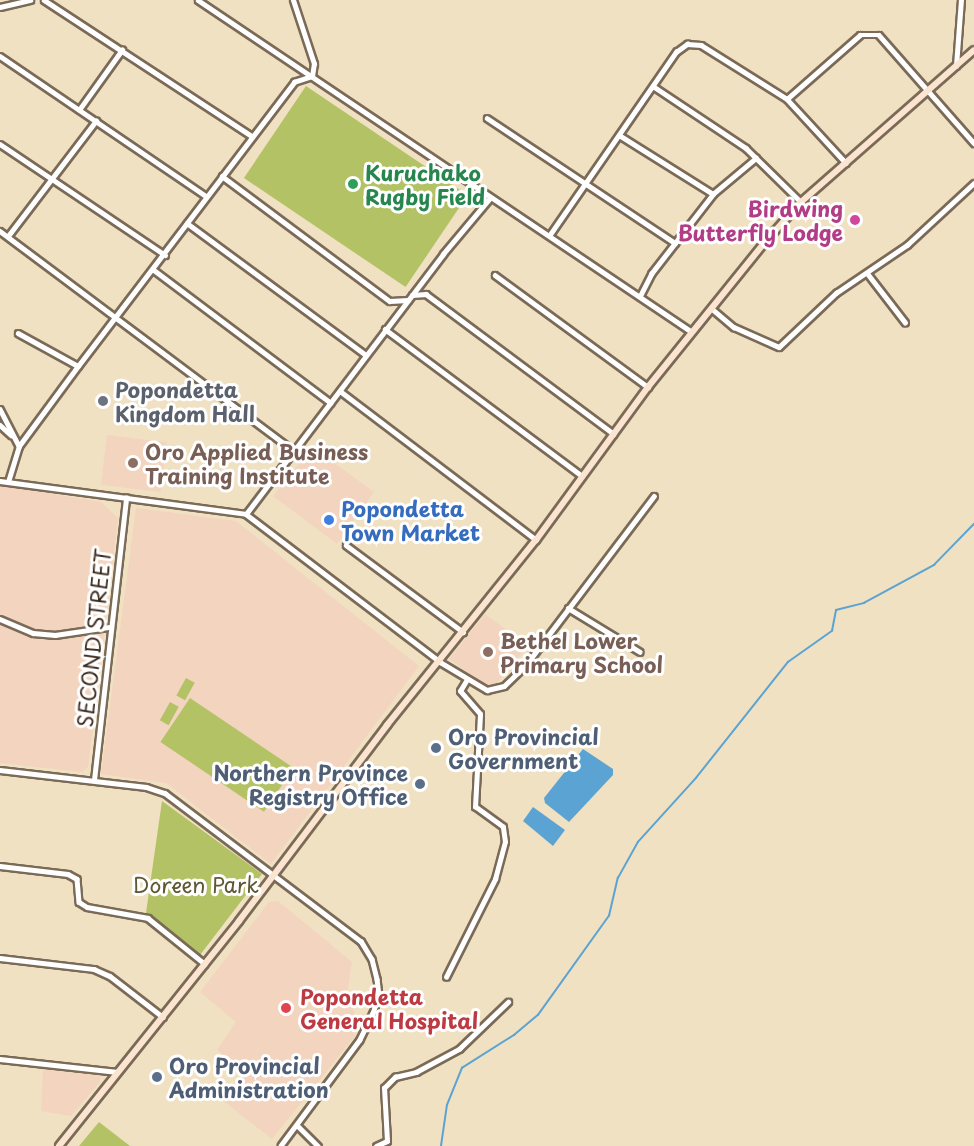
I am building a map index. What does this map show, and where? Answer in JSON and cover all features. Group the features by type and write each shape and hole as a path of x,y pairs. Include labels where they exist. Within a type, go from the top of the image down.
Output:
{"main road":[{"path":"59,1146 205,964 536,540 648,387 711,308 801,202 974,50"}],"street":[{"path":"0,7 30,0"},
{"path":"44,0 252,136"},
{"path":"198,0 692,332"},
{"path":"293,0 315,64 312,76"},
{"path":"956,66 961,0"},
{"path":"787,99 860,35 879,35 974,143"},
{"path":"549,236 676,52 687,44 701,45 787,99 846,163"},
{"path":"79,110 122,50"},
{"path":"0,56 206,196"},
{"path":"8,482 19,446 78,366 118,318 206,196 294,81 312,76"},
{"path":"652,86 756,158 801,202"},
{"path":"488,118 675,243"},
{"path":"8,237 96,121"},
{"path":"619,135 713,194"},
{"path":"0,144 165,255"},
{"path":"640,296 651,274 713,194 756,158"},
{"path":"222,176 390,302 394,318"},
{"path":"711,308 734,327 779,346 836,293 868,274 907,245 974,183"},
{"path":"246,514 422,281 490,198"},
{"path":"187,223 366,355"},
{"path":"0,231 295,452"},
{"path":"154,270 331,403"},
{"path":"868,274 905,322"},
{"path":"495,275 648,387"},
{"path":"422,281 426,294 614,434"},
{"path":"412,295 426,294"},
{"path":"390,302 408,300"},
{"path":"385,329 582,476"},
{"path":"18,333 78,366"},
{"path":"340,391 536,540"},
{"path":"0,409 19,446"},
{"path":"0,425 13,436"},
{"path":"0,481 246,514 466,681 487,690 504,686 525,666 654,496"},
{"name":"SECOND STREET","path":"94,780 109,627 126,498"},
{"path":"346,545 463,632"},
{"path":"568,608 640,652"},
{"path":"0,619 33,633 55,635 109,627"},
{"path":"446,976 495,879 505,842 503,827 475,807 480,714 460,691 466,681"},
{"path":"0,770 94,780 165,793 361,941 372,958 379,995 360,1040 281,1146"},
{"path":"0,866 68,874 77,879 79,902 87,907 148,918 205,964"},
{"path":"0,957 94,969 110,976 162,1017"},
{"path":"376,1146 387,1141 384,1088 395,1077 416,1072 459,1049 508,1002"},
{"path":"0,1059 117,1072"},
{"path":"297,1125 318,1146"}],"shaded area":[{"name":"Oro Applied Business Training Institute","path":"107,435 167,442 160,492 101,485"},
{"name":"Popondetta Town Market","path":"307,454 318,461 325,456 374,492 337,544 273,496"},
{"path":"0,485 101,502 118,518 88,767 82,772 0,763"},
{"path":"136,508 236,521 419,666 271,864 166,783 101,774"},
{"name":"Bethel Lower Primary School","path":"485,614 528,646 495,685 485,685 449,659"},
{"name":"Popondetta General Hospital","path":"278,901 352,962 347,994 358,1022 355,1036 272,1139 222,1100 242,1072 217,1050 236,1022 200,992 269,902"},
{"path":"43,1069 100,1076 100,1082 71,1116 41,1111"}],"green space":[{"name":"Kuruchako Rugby Field","path":"306,86 468,195 406,287 244,178"},
{"path":"186,678 195,683 185,700 176,695"},
{"path":"190,698 294,768 264,812 160,742"},
{"path":"170,702 179,707 169,725 160,720"},
{"name":"Doreen Park","path":"162,801 262,874 200,955 146,913"},
{"path":"99,1122 130,1146 79,1146"}],"water":[{"path":"583,749 613,769 613,775 569,822 545,803 544,798"},
{"path":"533,807 565,830 553,846 523,821"}],"waterway":[{"path":"441,1146 447,1105 462,1068 514,1035 538,1015 609,916 618,878 638,842 696,778 788,662 832,631 836,610 864,603 934,565 974,524"}],"place":[{"name":"Kuruchako Rugby Field","path":"353,184"},
{"name":"Birdwing Butterfly Lodge","path":"855,220"},
{"name":"Popondetta Kingdom Hall","path":"103,401"},
{"name":"Oro Applied Business Training Institute","path":"133,463"},
{"name":"Popondetta Town Market","path":"329,520"},
{"name":"Bethel Lower Primary School","path":"488,652"},
{"name":"Oro Provincial Government","path":"436,748"},
{"name":"Northern Province Registry Office","path":"420,784"},
{"name":"Popondetta General Hospital","path":"286,1008"},
{"name":"Oro Provincial Administration","path":"157,1077"}]}
